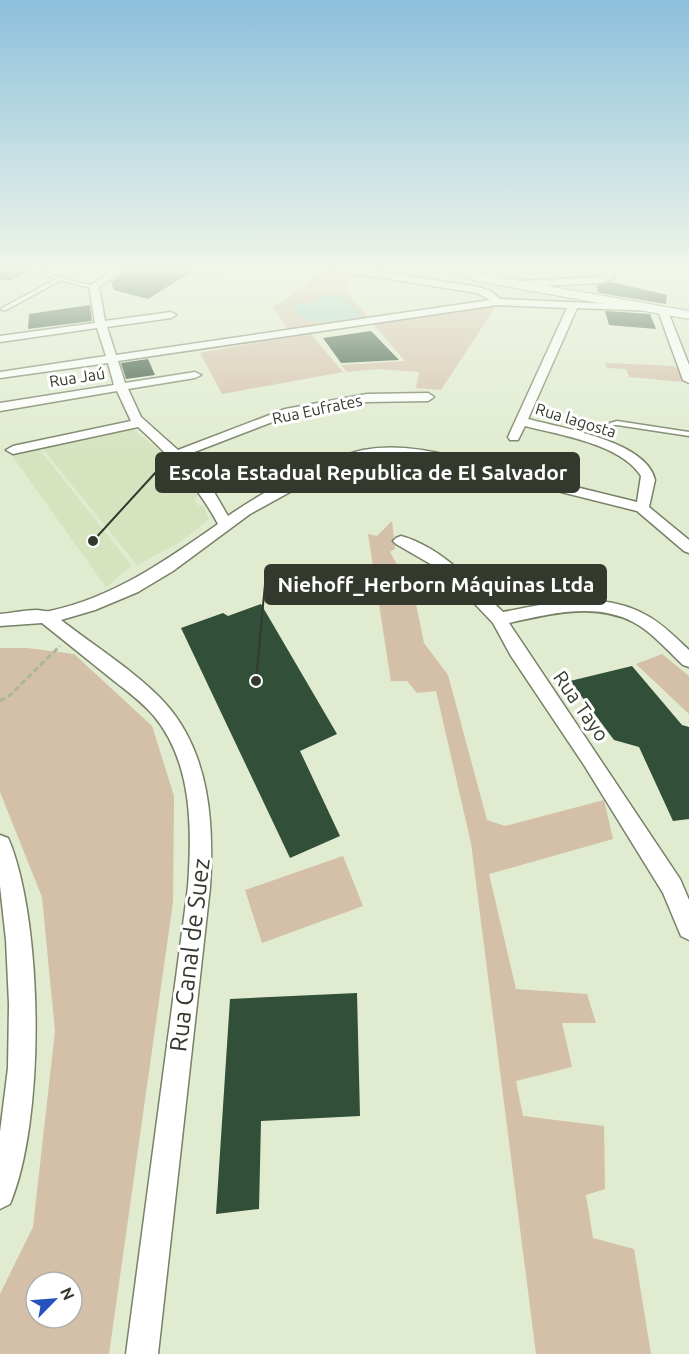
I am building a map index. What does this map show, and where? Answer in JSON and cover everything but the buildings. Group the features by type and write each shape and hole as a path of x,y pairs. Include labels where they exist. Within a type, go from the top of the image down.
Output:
{"street":[{"path":"0,339 64,330"},
{"path":"103,330 121,387 139,423 176,455 209,495 225,524"},
{"path":"0,375 304,330"},
{"path":"514,437 562,330"},
{"path":"668,330 689,380"},
{"name":"Rua Jaú","path":"0,406 195,375"},
{"name":"Rua Eufrates","path":"176,455 285,413 367,398 428,397"},
{"name":"Rua lagosta","path":"523,421 612,448 632,458 644,470 648,478 642,508"},
{"path":"13,450 139,423"},
{"path":"0,620 38,616 47,618 113,597 167,567 225,524 307,476 325,467 365,454 406,452 449,460 642,508 689,548"},
{"name":"Rua Tayo","path":"401,541 439,562 463,581 499,619 517,651 591,759 672,887 689,928"},
{"path":"499,619 563,608 591,606 616,610 639,618 689,660"},
{"name":"Rua Canal de Suez","path":"47,618 133,686 163,713 177,734 190,763 203,847 142,1354"},
{"path":"0,845 12,889 17,924 22,986 23,1058 16,1112 0,1194"}],"lane":[{"path":"605,433 612,424 616,423 689,434"}],"path":[{"path":"0,701 10,695 70,636"}],"shaded area":[{"path":"378,330 480,330 441,390 416,388 419,372 378,369 347,372 341,365 405,361"},
{"path":"310,333 343,372 222,394 200,353"},
{"path":"605,363 673,366 677,368 683,382 629,377 626,369 607,368"},
{"path":"131,428 163,453 198,495 194,500 199,506 203,505 209,519 180,542 137,565 42,448"},
{"path":"39,449 132,566 106,587 11,454"},
{"path":"392,521 395,549 390,552 411,590 444,585 459,599 416,604 424,643 448,675 487,820 505,826 604,800 613,839 489,874 516,989 587,994 596,1023 562,1023 572,1067 516,1081 523,1116 604,1126 605,1189 586,1195 593,1238 634,1249 651,1354 536,1354 471,843 436,691 417,693 407,681 391,681 368,534 377,536"},
{"path":"0,648 27,648 74,654 152,726 174,796 173,902 109,1354 0,1354 0,1294 33,1227 55,1031 42,897 0,792"},
{"path":"662,654 689,676 689,714 636,664"},
{"path":"343,856 363,906 262,943 245,890"}],"place":[{"name":"Escola Estadual Republica de El Salvador","path":"93,541"},
{"name":"Niehoff_Herborn Máquinas Ltda","path":"256,681"}]}
